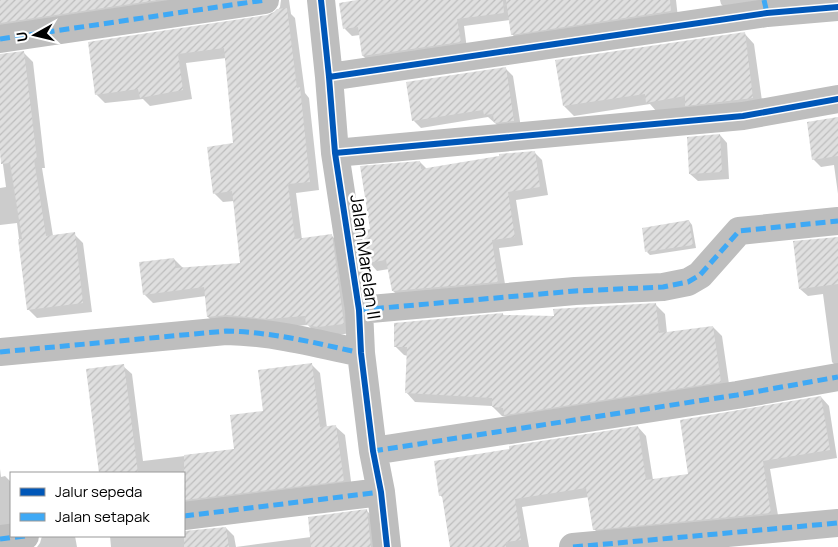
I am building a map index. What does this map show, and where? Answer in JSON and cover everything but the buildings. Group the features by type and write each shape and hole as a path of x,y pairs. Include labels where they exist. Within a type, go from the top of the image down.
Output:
{"street":[{"path":"0,39 265,0"},
{"name":"Jalan Marelan II","path":"321,0 330,77 335,153 359,310 361,353 387,547"},
{"path":"330,77 766,6 838,7"},
{"path":"335,153 743,116 838,99"},
{"path":"359,310 575,291 663,287 688,282 700,275 739,231 838,221"},
{"path":"0,352 233,331 272,334 361,353"},
{"path":"373,452 737,395 838,377"},
{"path":"185,516 381,492"},
{"path":"573,547 838,523"},
{"path":"0,539 17,537"}],"marked path":[{"path":"0,39 265,0"},
{"path":"764,0 767,13"},
{"path":"359,310 575,291 663,287 688,282 700,275 739,231 838,221"},
{"path":"0,352 226,331 277,336 361,353"},
{"path":"373,451 737,395 838,377"},
{"path":"185,516 381,492"},
{"path":"573,547 838,523"},
{"path":"0,539 17,537"}],"cycle path":[{"path":"321,0 335,153 359,310 361,353 387,547"},
{"path":"329,77 767,13 838,7"},
{"path":"335,153 743,116 838,99"}]}
